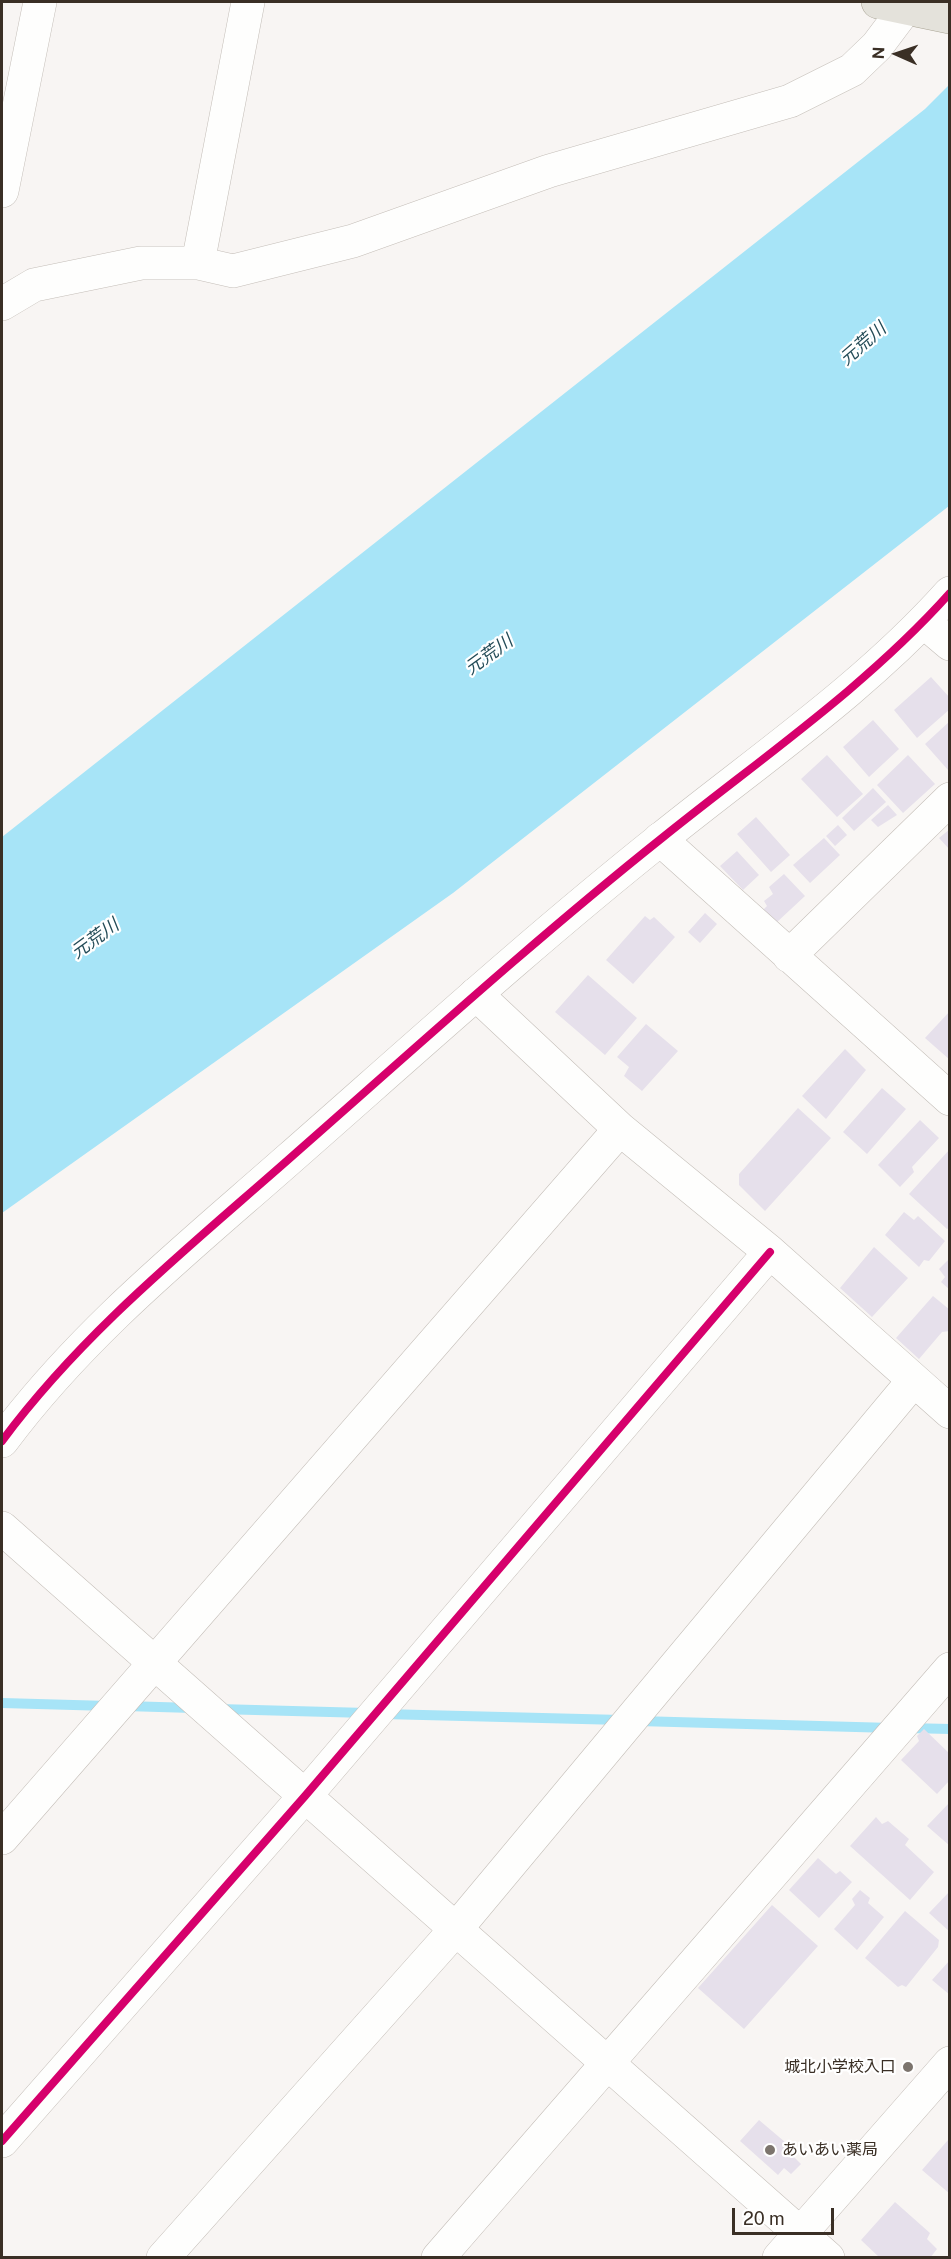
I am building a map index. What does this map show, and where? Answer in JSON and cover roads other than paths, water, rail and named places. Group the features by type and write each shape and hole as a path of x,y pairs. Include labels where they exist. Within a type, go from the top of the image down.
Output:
{"street":[{"path":"2,191 40,2"},
{"path":"198,263 248,2"},
{"path":"2,304 34,285 141,264 198,263 233,271 353,241 549,171 790,101 852,70 913,8"},
{"path":"2,1441 23,1412 85,1343 151,1279 476,994 660,840 844,694 924,622 950,593"},
{"path":"924,622 950,644"},
{"path":"789,956 950,799"},
{"path":"660,840 949,1098"},
{"path":"476,994 620,1129 770,1252 950,1412"},
{"path":"2,1838 620,1129"},
{"path":"2,2141 305,1796 770,1252"},
{"path":"163,2258 456,1929 914,1380"},
{"path":"2,1528 828,2258"},
{"path":"438,2258 610,2063 950,1669"},
{"path":"779,2258 950,2064"}],"water":[{"name":"元荒川","path":"949,85 949,506 453,893 2,1213 2,837 925,109"}],"waterway":[{"path":"2,1703 109,1706"},
{"path":"125,1706 193,1708"},
{"path":"218,1709 367,1713"},
{"path":"383,1714 622,1720"},
{"path":"638,1721 892,1728"},
{"path":"907,1728 950,1729"}],"place":[{"name":"城北小学校入口","path":"908,2067"},
{"name":"あいあい薬局","path":"770,2150"}]}
